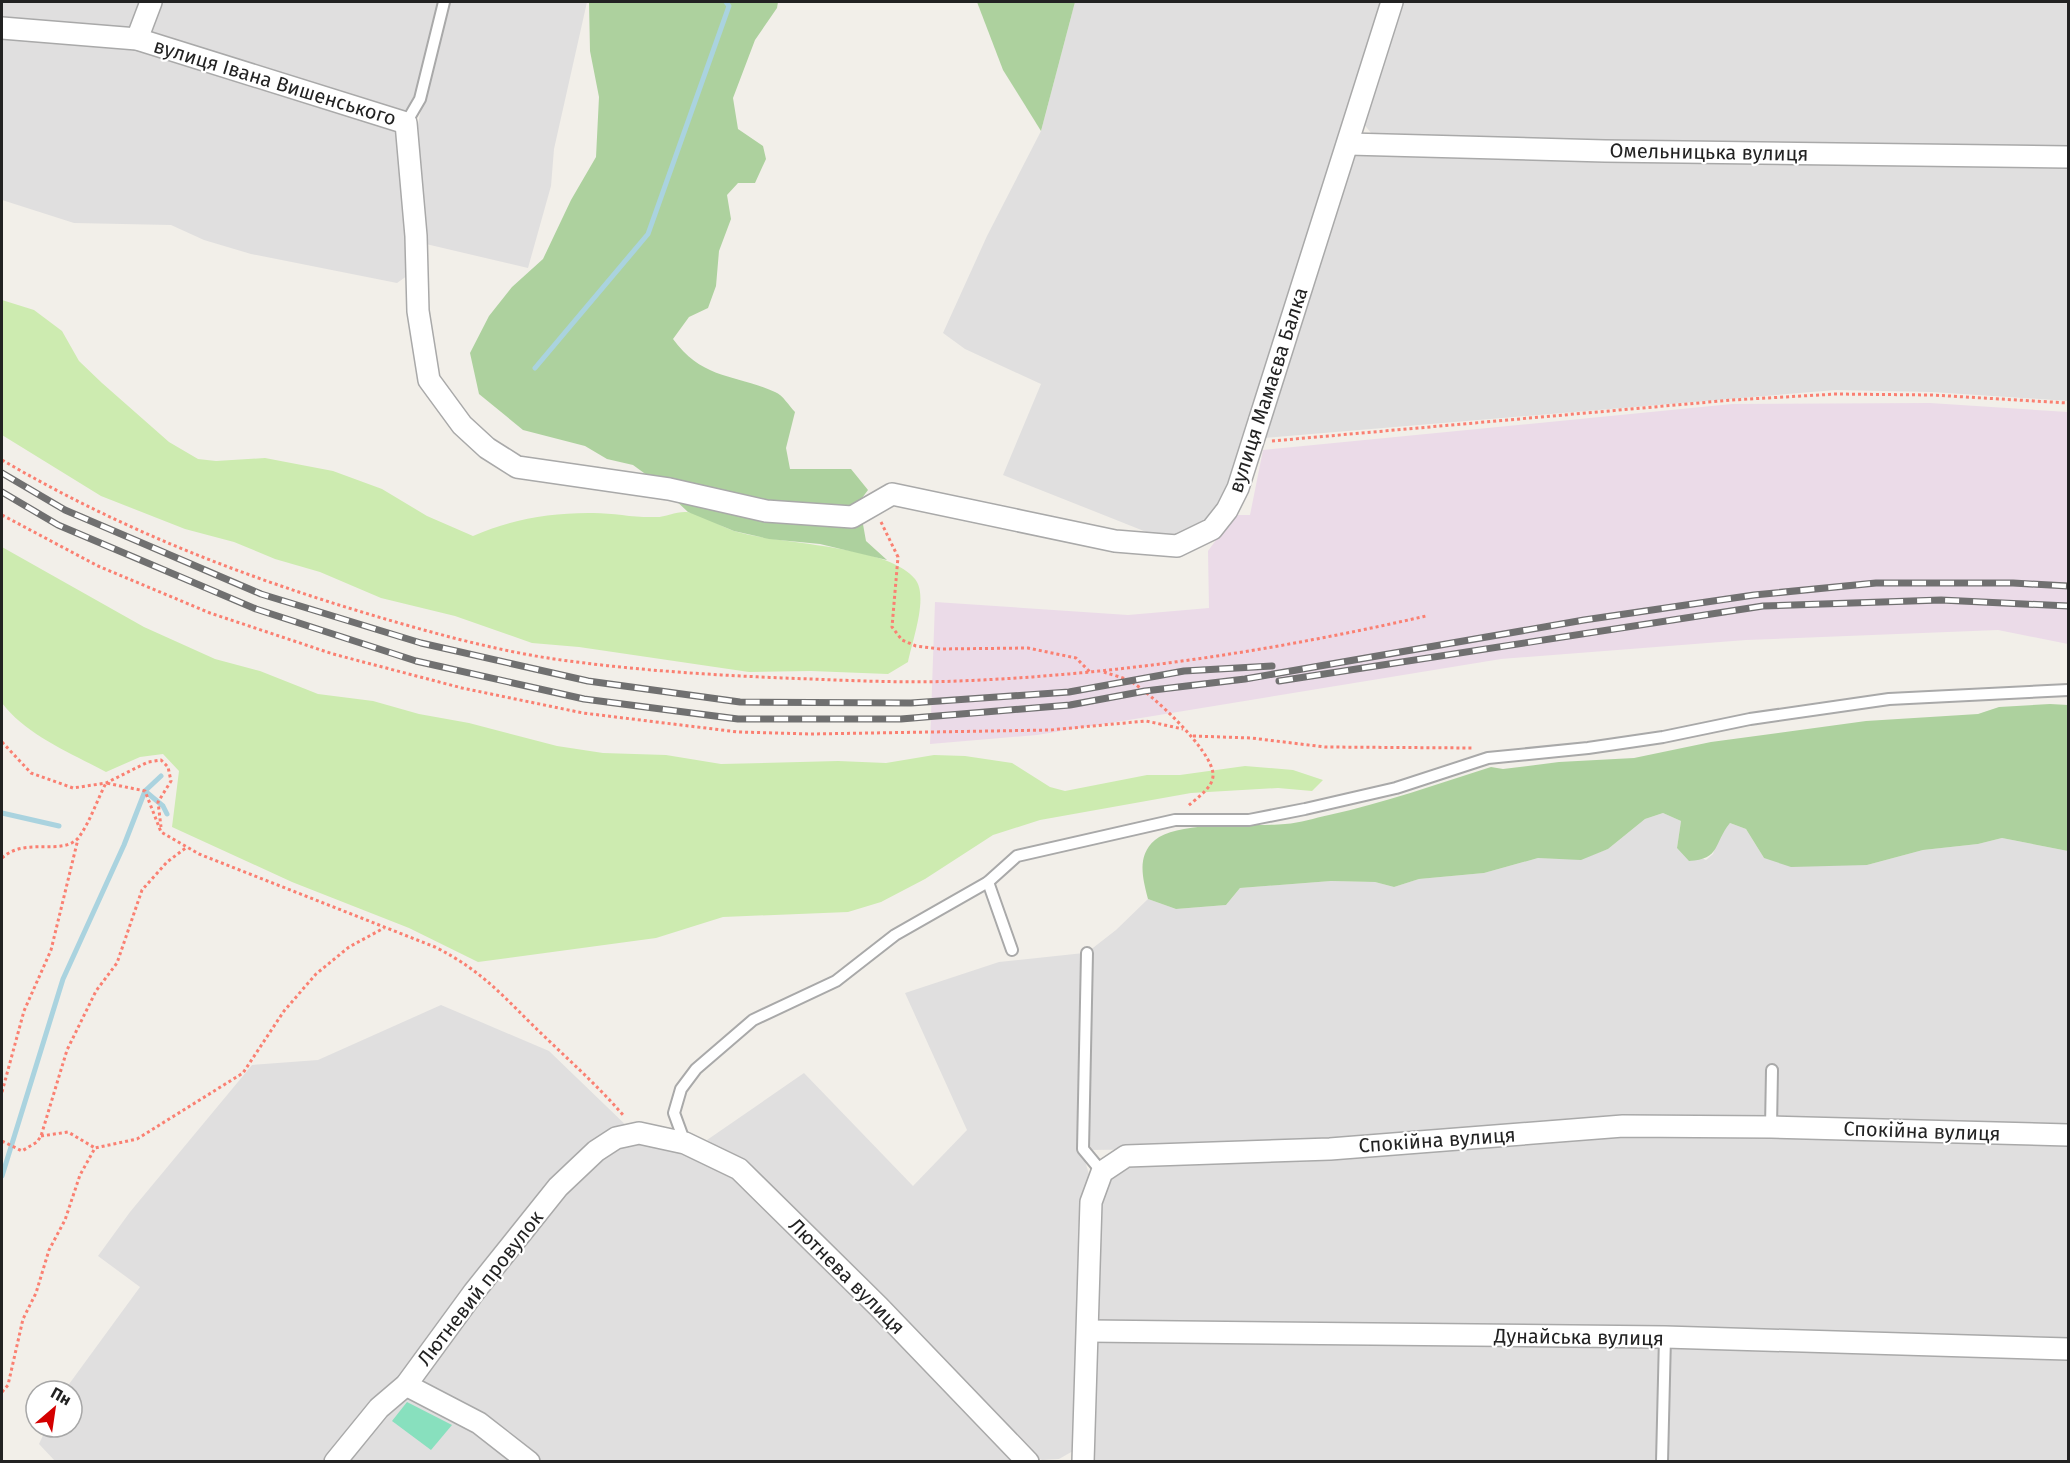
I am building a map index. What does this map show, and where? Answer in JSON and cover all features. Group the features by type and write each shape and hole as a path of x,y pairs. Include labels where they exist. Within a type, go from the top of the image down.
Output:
{"street":[{"name":"вулиця Івана Вишенського","path":"137,39 151,2"},
{"name":"вулиця Мамаєва Балка","path":"883,499 1115,541 1177,546 1212,529 1227,510 1238,488 1349,144 1392,2"},
{"name":"вулиця Івана Вишенського","path":"2,28 137,39 406,123 416,236 418,311 429,380 462,425 488,448 517,467 669,489 766,511 852,517 883,499"},
{"name":"Омельницька вулиця","path":"1349,144 1605,151 2068,157"},
{"name":"Спокійна вулиця","path":"1102,1172 1126,1156 1330,1149 1623,1126 1771,1126 2068,1136"},
{"name":"Лютнева вулиця","path":"639,1133 685,1143 739,1169 879,1307 1028,1461"},
{"name":"Лютневий провулок","path":"335,1461 379,1408 406,1385 474,1292 558,1187 596,1151 616,1138 639,1133"},
{"path":"1077,1461 1083,1461 1089,1331 1091,1202 1102,1172"},
{"name":"Дунайська вулиця","path":"1089,1331 1665,1337 2068,1349"},
{"path":"406,1385 479,1423 529,1461"}],"lane":[{"path":"406,123 420,99 444,2"},
{"path":"685,1143 674,1113 681,1089 696,1069 753,1020 836,981 895,935 988,882 1017,856 1174,819 1249,820 1396,788 1488,758 1652,739 1750,719 1889,699 2068,690"},
{"path":"988,882 1012,950"},
{"path":"1087,953 1083,1149 1102,1172"},
{"path":"1771,1126 1772,1070"},
{"path":"1662,1461 1665,1337"}],"path":[{"path":"1251,442 1732,400 1836,394 1932,395 2068,404"},
{"path":"2,460 46,485 170,546 282,588 421,630 551,658 712,675 957,681 1102,671 1274,646 1426,616"},
{"path":"883,499 898,556 892,627 902,640 916,646 940,649 1028,648 1076,658 1090,672"},
{"path":"2,515 98,566 210,613 333,654 462,688 583,713 738,732 810,734 1050,729 1146,721 1183,729"},
{"path":"1102,671 1129,680 1145,691 1193,736 1209,758 1214,775 1207,788 1174,819"},
{"path":"1193,736 1251,738 1325,747 1476,748"},
{"path":"2,742 31,773 73,788 106,783 148,762 161,760 168,767 171,781 158,802 161,832"},
{"path":"106,783 145,791 161,832 187,847 435,947 479,972 594,1081 639,1133"},
{"path":"2,1092 24,1011 51,950 78,838 106,783"},
{"path":"2,858 29,845 61,848 78,838"},
{"path":"2,1142 22,1151 37,1142 41,1136 67,1050 96,992 117,963 142,890 167,862 187,847"},
{"path":"41,1136 68,1132 95,1148 137,1139 243,1073 284,1011 316,974 349,947 384,928"},
{"path":"2,1392 8,1385 23,1319 36,1293 49,1250 65,1220 80,1175 95,1148"}],"shaded area":[{"path":"2,2 146,2 134,32 2,24"},
{"path":"158,2 439,2 416,98 402,114 146,36"},
{"path":"447,2 587,2 554,149 551,186 528,268 426,244 411,162 423,98"},
{"path":"1075,2 1389,2 1225,505 1193,533 1164,539 1003,475 1041,384 965,349 943,333 987,236 1041,131"},
{"path":"1398,2 2068,2 2068,152 1377,140 1362,122"},
{"path":"2,32 135,43 402,126 414,271 397,283 251,254 204,240 171,225 74,223 2,200"},
{"path":"1350,154 2068,162 2068,401 1932,392 1836,390 1264,438"},
{"path":"1930,403 2068,412 2068,644 1998,630 1746,640 1501,659 1037,735 930,744 935,602 1128,615 1209,608 1208,551 1234,515 1250,515 1263,450 1732,404"},
{"path":"1663,813 1681,821 1677,848 1706,860 1713,854 1719,836 1730,823 1746,829 1764,858 1867,865 1923,850 1978,844 2002,838 2068,851 2068,1131 1777,1123 1777,1066 1768,1067 1765,1122 1184,1149 1086,1150 1089,951 1116,930 1148,899 1176,909 1226,905 1240,888 1331,881 1375,882 1394,887 1419,879 1484,873 1538,858 1581,859 1608,849 1645,819"},
{"path":"1084,953 1081,1148 1092,1184 1073,1451 1059,1459 1042,1460 1023,1451 742,1165 707,1140 804,1073 913,1186 967,1130 905,993 999,962"},
{"path":"441,1005 549,1051 632,1131 615,1135 331,1461 55,1461 39,1444 41,1439 84,1439 84,1379 73,1379 140,1287 98,1256 130,1212 252,1065 318,1060"},
{"path":"1623,1131 2068,1141 2068,1346 1105,1327 1092,1320 1097,1201 1107,1177 1129,1161"},
{"path":"636,1137 737,1171 1019,1462 534,1461 414,1380 597,1153"},
{"path":"1094,1339 1660,1341 1658,1461 1088,1462"},
{"path":"1676,1341 2068,1353 2068,1461 1666,1462 1671,1349"},
{"path":"402,1392 439,1405 526,1462 340,1462"}],"green space":[{"path":"589,2 778,2 777,8 755,40 733,98 738,129 763,146 766,159 755,183 738,183 727,195 731,219 719,251 716,286 708,308 689,317 673,339 684,352 708,369 760,386 778,393 783,398 795,412 786,448 790,469 851,469 868,490 859,502 866,541 887,560 820,544 769,539 734,531 688,512 655,481 633,465 607,459 585,446 523,430 479,394 470,353 489,316 512,287 543,259 571,200 596,157 599,97 590,51"},
{"path":"977,2 1075,2 1041,131 1003,70"},
{"path":"2,300 34,310 62,331 79,361 102,383 169,442 198,459 216,461 265,458 333,471 382,489 427,516 473,536 529,518 558,514 597,513 656,517 687,512 753,536 830,547 881,559 901,567 915,579 919,587 920,607 908,662 888,674 811,671 749,672 579,647 532,643 455,616 381,598 320,572 275,559 234,542 185,529 101,496 2,435"},
{"path":"2,547 144,627 215,659 260,671 318,694 373,701 557,746 603,753 666,755 721,764 838,761 886,763 934,755 965,756 1012,763 1050,787 1065,791 1147,775 1180,775 1245,766 1293,770 1323,780 1312,791 1278,788 1191,793 1040,820 993,835 925,879 881,902 848,912 723,917 656,938 478,962 409,928 292,882 172,827 179,771 163,754 140,757 106,772 23,725 2,703"},
{"path":"2068,705 2068,851 2002,838 1978,844 1923,850 1867,865 1791,867 1764,858 1746,829 1730,823 1712,854 1699,860 1689,861 1677,848 1681,821 1663,813 1645,819 1608,849 1581,860 1538,858 1484,873 1419,879 1394,887 1375,882 1331,881 1240,888 1226,905 1176,909 1148,899 1144,884 1142,868 1145,853 1155,840 1166,834 1199,827 1302,822 1390,799 1491,767 1503,769 1559,762 1634,758 1711,742 1866,721 1978,714 1999,707"},
{"path":"407,1402 452,1425 431,1450 392,1421"}],"waterway":[{"path":"535,368 648,234 729,6 726,2"},
{"path":"2,1176 63,979 124,845 145,791 161,776"},
{"path":"145,791 163,806 167,814"},
{"path":"2,813 59,826"}],"railway":[{"path":"2,473 65,510 261,594 421,643 588,681 740,702 911,703 1069,692 1184,671 1272,666"},
{"path":"2,492 58,525 256,609 416,661 584,699 738,719 901,719 1070,705 1145,691 1245,679 1584,620 1754,595 1876,583 2013,583 2068,586"},
{"path":"1279,681 1763,606 1941,600 2068,606"}]}
